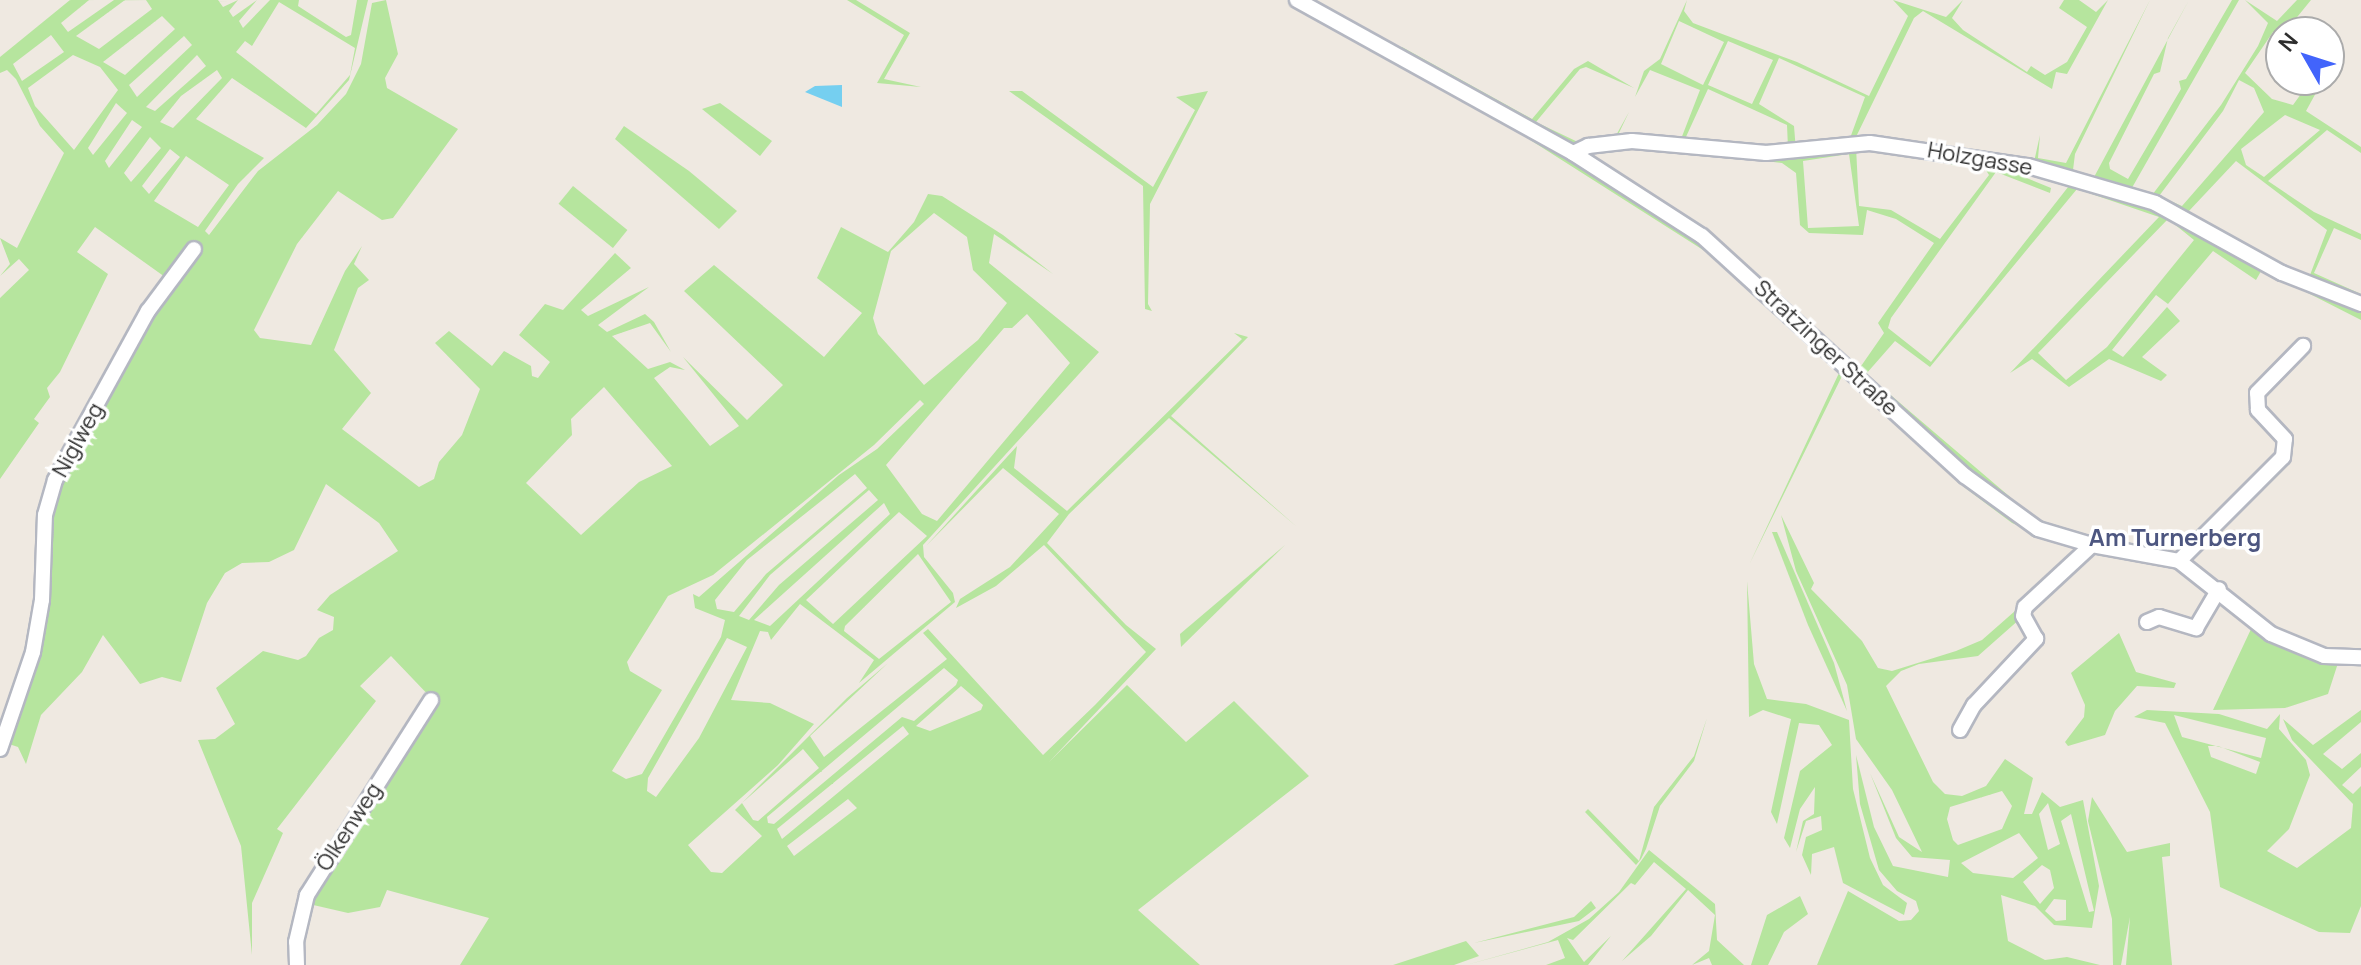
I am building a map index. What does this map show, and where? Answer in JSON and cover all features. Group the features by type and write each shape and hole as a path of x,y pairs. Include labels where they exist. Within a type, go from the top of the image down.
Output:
{"street":[{"name":"Stratzinger Straße","path":"1297,0 1573,153 1718,250 1965,476 2038,529 2092,545 2179,561 2219,589 2256,623 2292,645 2324,656 2361,657"},
{"name":"Holzgasse","path":"1573,153 1588,146 1632,141 1766,153 1870,143 1985,158 2155,203 2282,273 2361,304"},
{"name":"Niglweg","path":"1,748 33,652 42,600 45,515 55,480 148,311 194,249"},
{"path":"2179,561 2283,457 2285,439 2258,410 2257,393 2303,346"},
{"path":"1960,730 1974,705 2036,639 2023,616 2025,607 2092,545"},
{"path":"2147,622 2159,617 2196,628 2219,589"},
{"name":"Ölkenweg","path":"297,965 296,942 307,895 431,700"}],"green space":[{"path":"70,0 89,0 61,23 68,32 114,0 125,0 76,36 99,49 152,9 146,0 218,0 223,7 238,0 229,11 233,17 257,0 239,21 243,28 270,0 299,0 298,6 346,37 351,35 357,0 368,0 349,80 306,128 232,78 196,119 264,158 238,184 205,231 209,235 258,171 317,125 346,94 361,64 372,3 386,0 398,54 385,78 387,88 458,129 393,218 382,220 338,191 297,244 254,330 260,338 311,345 345,271 362,246 354,264 369,280 358,288 334,350 371,393 342,429 419,487 434,479 439,462 462,435 480,389 435,343 449,331 492,366 504,351 531,366 532,376 538,378 550,362 519,335 545,304 563,310 615,253 631,268 581,310 588,316 649,287 598,325 607,332 645,314 654,322 671,352 650,323 612,336 648,369 670,362 685,370 670,367 654,378 710,446 739,426 683,357 747,420 783,385 684,291 714,265 824,357 862,313 817,278 841,227 888,252 914,222 928,194 942,196 1003,235 1053,274 994,234 989,263 1099,352 923,545 924,557 953,593 955,602 859,683 874,660 800,604 771,640 768,632 760,631 731,700 770,703 814,724 778,765 688,845 711,872 722,873 762,836 735,810 742,803 847,698 888,663 810,736 824,757 947,659 923,633 928,629 1043,755 1095,705 1146,652 1044,545 996,586 956,608 960,599 1010,567 1059,514 1003,468 926,546 1017,446 1014,468 1067,511 1242,339 1234,333 1248,337 1171,416 1297,527 1169,418 1069,514 1047,543 1126,625 1156,649 1049,762 1127,685 1186,742 1234,701 1309,776 1138,910 1200,965 460,965 489,918 387,890 380,907 348,913 309,904 435,702 391,656 360,686 376,701 277,829 283,833 252,903 252,955 241,846 198,740 215,739 235,724 216,688 263,651 298,660 306,656 319,638 333,630 334,617 317,610 330,595 398,551 379,523 326,484 294,550 269,562 242,563 225,573 207,603 181,682 162,677 140,684 103,635 82,672 41,715 26,764 18,747 9,744 36,653 49,516 58,482 172,282 95,227 77,252 108,274 60,372 47,388 50,397 34,419 39,423 0,479 0,298 29,270 19,259 0,276 10,264 0,238 17,248 64,153 40,126 16,79 7,70 0,73 0,57","holes":["279,2 355,48 350,75 316,114 236,52 245,41 252,46","162,16 175,29 125,75 103,62","51,35 64,52 22,81 13,64","184,36 192,45 137,97 129,85","73,55 100,67 118,90 74,150 35,106 28,88","197,55 206,66 155,111 146,107","217,70 222,78 173,128 160,122 181,96","116,103 127,113 93,155 88,148","132,120 142,127 109,168 105,161","150,137 161,148 131,182 124,173","170,149 180,157 149,194 142,186","186,156 229,185 198,227 154,201","934,213 967,237 973,270 1007,303 978,340 924,385 878,334 873,318 891,251","1027,314 1070,363 937,521 922,514 886,465 1004,328 1012,328","604,387 672,466 639,482 581,535 526,483 572,435 571,419","920,400 924,404 877,449 839,475 699,597 693,594 695,608 725,620 721,637 642,774 626,779 612,771 662,690 630,671 627,662 668,596 713,575 874,445","855,474 867,488 766,574 734,612 717,609 715,600 747,560","869,490 878,500 779,585 749,620 739,616 770,575","884,503 890,514 770,626 754,620","899,512 927,536 833,624 806,600","918,554 951,602 879,659 844,631 845,626","727,638 747,647 699,738 656,797 647,791 648,778","944,668 958,680 914,721 902,717 774,824 768,823 767,817","961,686 983,705 981,710 930,731 916,726","903,726 909,734 782,839 777,829","803,749 819,768 758,821 753,820 742,803","848,799 857,808 794,856 787,846"]},
{"path":"847,0 856,0 910,33 884,79 921,87 877,83 904,35"},
{"path":"1687,0 1684,11 1693,23 1797,62 1869,96 1908,16 1893,0 1946,17 1963,0 1952,18 1963,30 2027,72 2031,66 2045,75 2067,62 2087,27 2059,8 2064,0 2079,0 2096,12 2108,0 2067,74 2056,72 2052,89 1923,11 1914,18 1854,141 1849,141 1865,97 1779,58 1759,104 1794,126 1796,151 1614,139 1629,112 1617,137 1681,139 1700,90 1650,70 1635,97 1644,71 1660,59","holes":["1679,21 1724,42 1703,85 1661,64","1728,41 1773,60 1752,104 1708,85","1708,89 1787,125 1788,148 1685,139"]},
{"path":"2150,0 2075,154 2073,170 2093,179 2168,40 2160,72 2154,74 2109,163 2110,169 2128,179 2181,89 2179,81 2186,79 2232,0 2239,0 2129,193 2034,162 2040,135 2038,158 2066,163"},
{"path":"2245,0 2269,16 2265,16 2265,20"},
{"path":"2297,0 2311,0 2298,16 2282,16"},
{"path":"2265,30 2265,44 2245,73 2265,92 2265,96 2293,105 2299,96 2314,96 2306,111 2361,147 2361,153 2327,130 2268,181 2314,212 2361,234 2361,240 2334,228 2314,273 2361,294 2361,320 2304,291 2327,230 2236,161 2188,212 2236,245 2149,199 2221,105","holes":["2239,80 2254,88 2264,112 2182,206 2159,196 2223,111","2285,115 2320,130 2264,177 2246,165 2241,149"]},
{"path":"1402,47 1532,119 1574,69 1588,61 1634,88 1586,67 1580,69 1536,122 1582,144 1569,144 1400,51"},
{"path":"1009,91 1022,91 1153,187 1195,110 1176,97 1208,91 1150,204 1148,304 1152,311 1145,309 1143,186"},
{"path":"720,103 772,141 760,156 702,109"},
{"path":"1483,110 1572,158 1700,239 1844,372 1749,565 1839,373 1722,262"},
{"path":"624,126 689,171 737,211 719,229 615,139"},
{"path":"1856,147 1859,206 1891,210 1940,239 1989,175 1984,167 1951,165 1952,159 2026,168 2024,177 2051,188 2050,193 1996,172 1891,318 1888,328 1931,362 2072,182 2154,205 2264,266 2256,280 2213,251 2168,304 2156,295 2112,350 2123,357 2167,307 2180,321 2142,357 2167,375 2161,381 2109,359 2069,387 2032,359 2010,373 2159,217 2077,189 1930,367 1895,341 1866,374 2023,508 2021,512 1967,473 1729,254 1584,153 1706,231 1859,369 1884,333 1878,323 1934,243 1896,219 1867,210 1863,235 1809,233 1800,225 1796,173 1782,163 1679,151 1766,156","holes":["1849,154 1859,226 1808,228 1803,161","2168,219 2194,240 2107,347 2066,380 2038,353"]},
{"path":"573,186 627,230 613,248 559,204"},
{"path":"1850,380 2036,533 2012,523 1964,487"},
{"path":"1781,515 1814,583 1811,589 1862,641 1878,668 1892,671 1982,640 2015,611 2021,618 1978,656 1919,664 1901,671 1886,686 1933,782 1945,794 1962,796 1986,786 2005,759 2033,778 2024,814 2032,814 2042,792 2060,807 2083,800 2099,886 2092,928 2054,925 2035,906 2001,895 2008,941 2045,960 2067,957 2100,965 1817,965 1848,891 1899,921 1911,920 1919,911 1916,901 1897,891 1879,870 1860,804 1856,755 1874,827 1893,866 1948,877 1950,860 1912,857 1896,838 1870,773 1899,837 1922,852 1892,790 1856,739 1847,685 1796,571","holes":["2002,791 2012,806 2002,829 1958,845 1953,840 1947,819 1950,807","2048,803 2060,844 2048,850 2039,814","2071,814 2094,911 2089,912 2061,821","2019,833 2038,858 2013,878 1973,873 1961,863","2042,865 2050,870 2054,888 2040,904 2023,882","2054,899 2066,900 2066,920 2056,921 2045,911"]},
{"path":"1772,532 1777,532 1834,663 1847,711 1808,625"},
{"path":"1285,545 1181,647 1180,634"},
{"path":"1747,581 1754,664 1767,699 1806,704 1849,720 1853,789 1870,858 1883,885 1907,903 1904,915 1843,883 1834,847 1812,854 1811,875 1802,855 1806,837 1822,830 1821,816 1806,821 1796,852 1803,821 1814,814 1815,787 1800,809 1790,848 1784,838 1800,771 1832,745 1819,725 1799,723 1777,824 1771,812 1791,719 1763,710 1749,717"},
{"path":"2252,627 2290,651 2338,663 2328,694 2285,708 2213,710"},
{"path":"2119,633 2136,672 2176,683 2174,688 2137,686 2115,711 2105,735 2068,746 2065,742 2084,717 2085,705 2071,673"},
{"path":"2147,710 2219,714 2267,729 2280,714 2279,729 2306,760 2310,775 2289,829 2267,851 2297,868 2351,828 2353,804 2292,740 2283,719 2313,745 2361,710 2361,722 2323,754 2342,769 2361,753 2361,767 2342,785 2353,794 2361,786 2361,906 2350,933 2319,932 2220,887 2210,812 2165,723 2134,717","holes":["2174,715 2266,738 2261,758 2223,748 2260,762 2256,774 2211,757 2208,746 2216,746 2182,737"]},
{"path":"1707,718 1694,761 1660,806 1646,849 1641,859 1636,865 1585,812 1588,809 1639,861 1654,807 1694,756"},
{"path":"2092,797 2127,852 2170,843 2170,856 2162,857 2172,965 2126,965 2130,917 2121,965 2113,965 2112,919 2088,821"},
{"path":"1649,850 1715,904 1717,940 1744,965 1712,965 1709,958 1692,965 1709,951 1715,915 1688,890 1651,936 1622,961 1686,889 1654,862 1635,885 1631,883 1573,940 1567,938 1584,962 1611,936 1588,965 1546,965 1565,958 1558,940 1466,965 1548,942 1589,919 1619,892"},
{"path":"1800,896 1808,914 1784,932 1768,965 1751,965 1767,915"},
{"path":"1591,901 1596,908 1579,921 1474,943 1574,917"},
{"path":"1466,941 1479,956 1454,965 1393,965"}],"water":[{"path":"842,85 842,107 805,92 815,86"}],"district":[{"name":"Am Turnerberg","path":"2175,537"}]}
